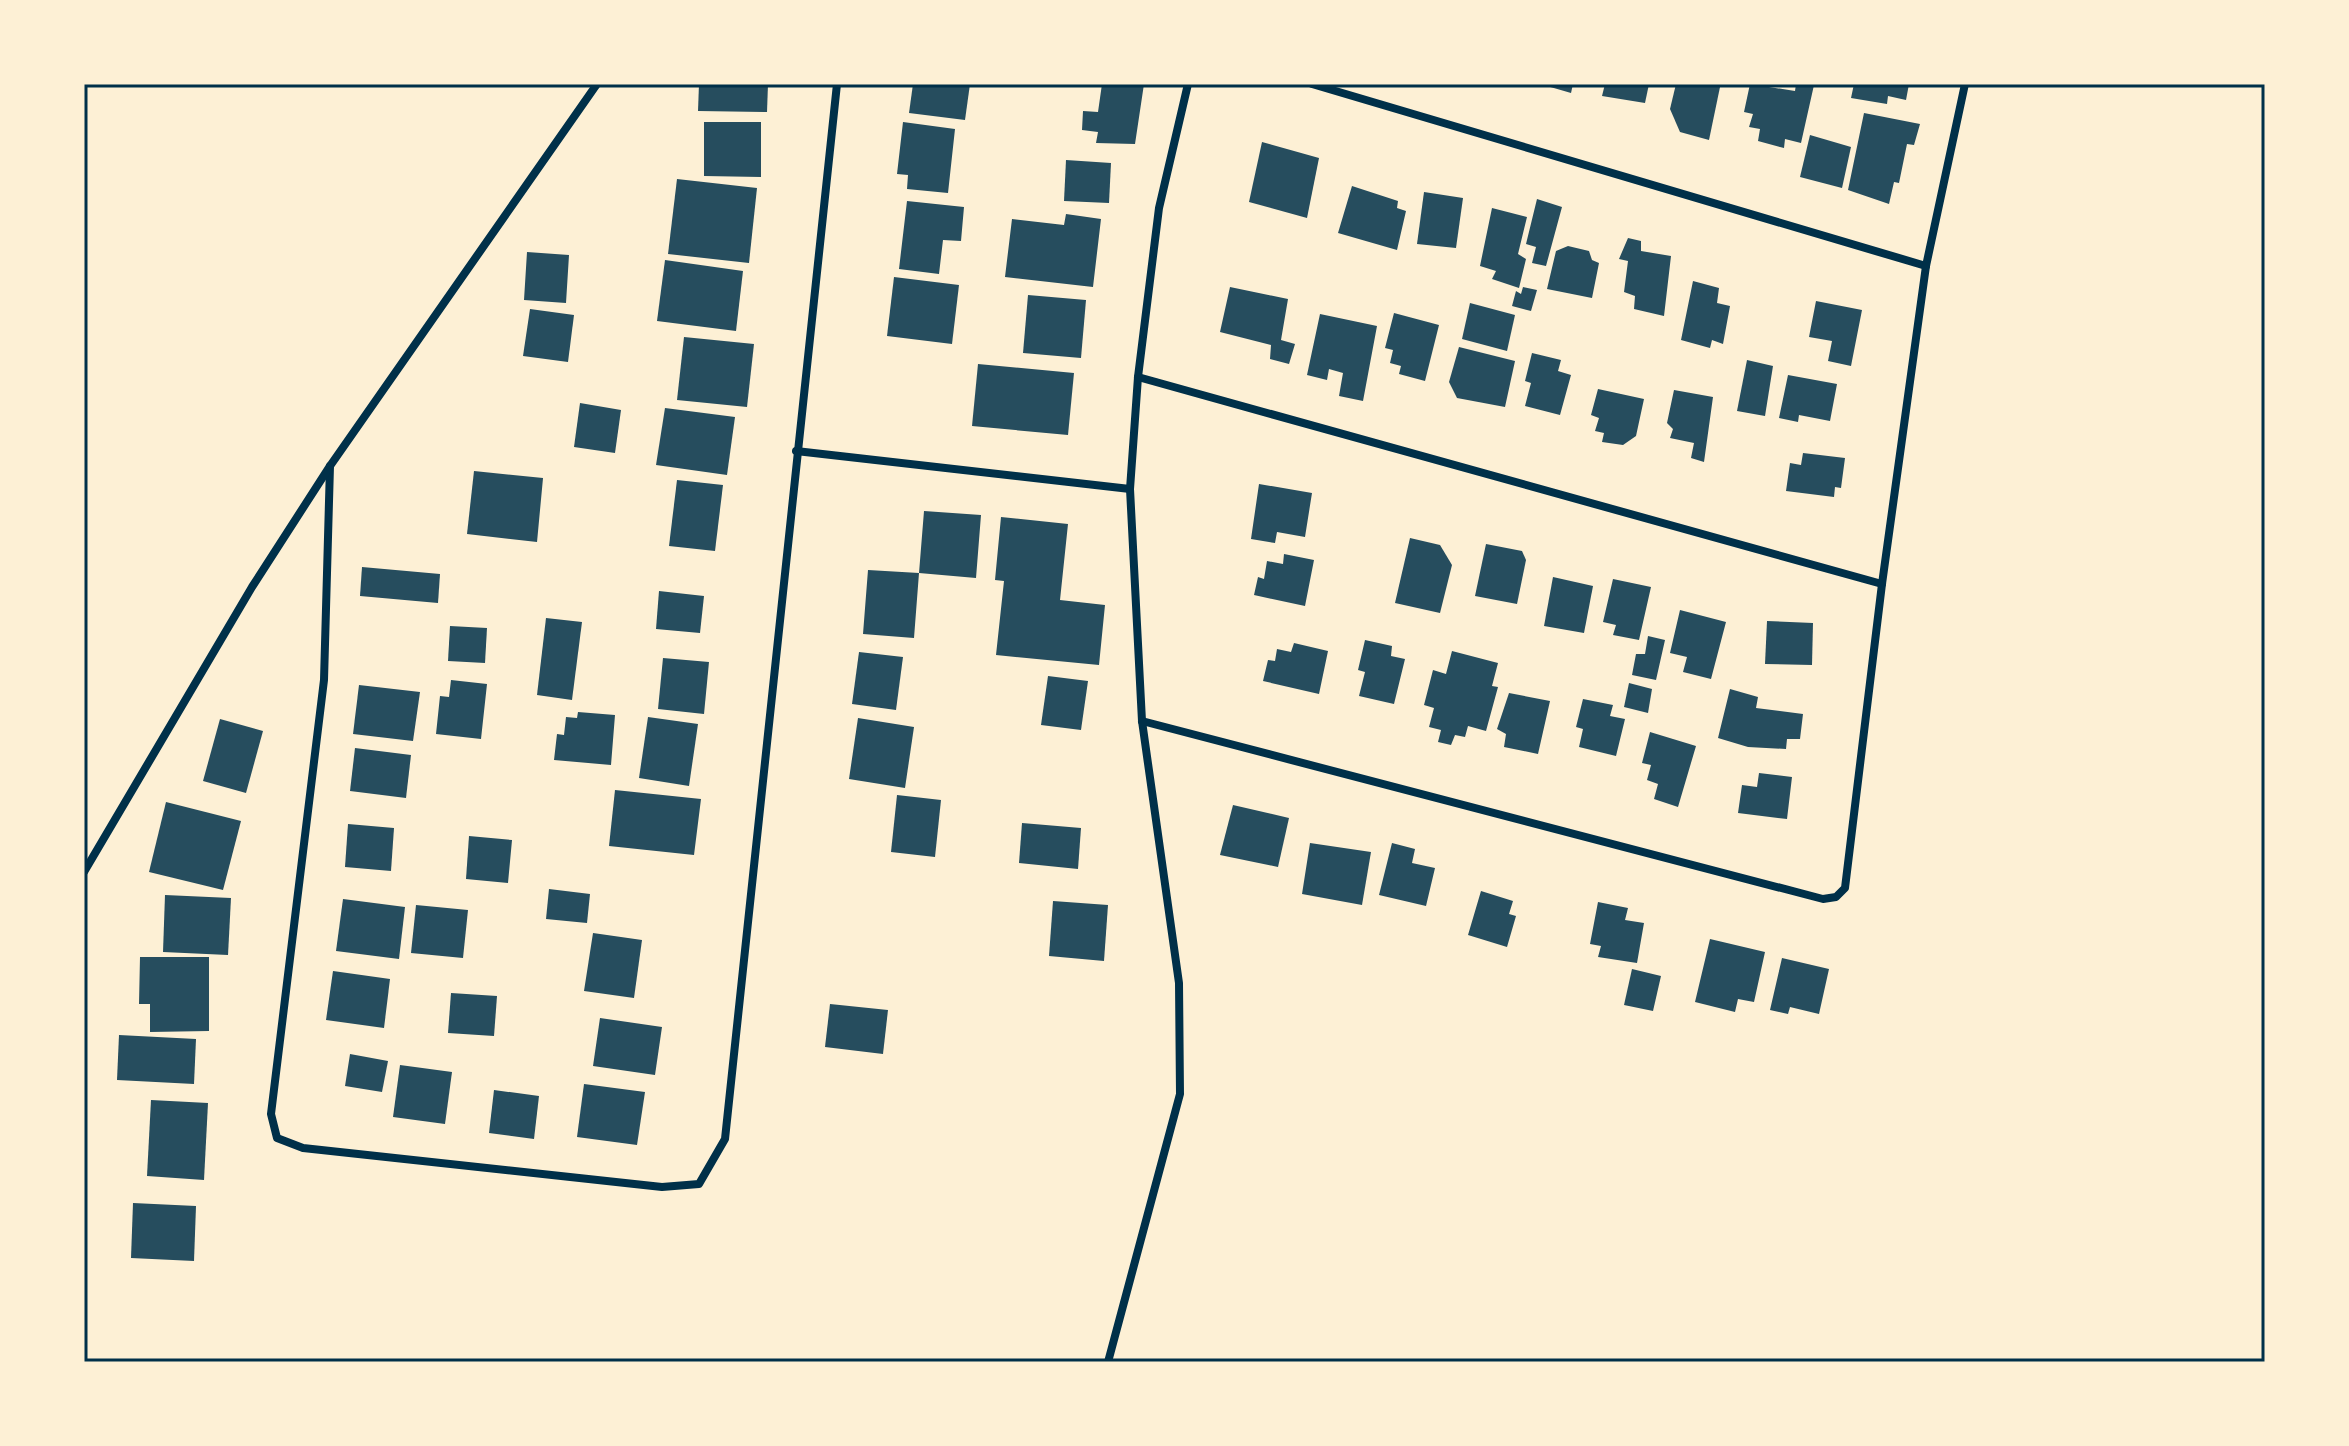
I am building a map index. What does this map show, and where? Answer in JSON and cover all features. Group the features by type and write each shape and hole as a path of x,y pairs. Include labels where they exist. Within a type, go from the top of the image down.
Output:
{"street":[{"path":"84,872 252,587 330,466 597,84"},
{"path":"330,466 324,680 271,1114 277,1138 303,1148 662,1187 699,1184 725,1139 837,84"},
{"path":"1108,1362 1180,1094 1179,983 1142,721 1130,489 1138,377 1159,208 1188,84"},
{"path":"1312,84 1926,266"},
{"path":"1142,721 1823,899 1836,897 1845,888 1882,584 1926,266 1965,84"},
{"path":"1138,377 1882,584"},
{"path":"796,451 1130,489"}],"building":[{"path":"699,84 768,84 767,112 698,111"},
{"path":"913,84 970,84 965,120 909,113"},
{"path":"1102,84 1144,84 1135,144 1096,143 1098,132 1082,130 1083,111 1098,112"},
{"path":"1540,84 1573,84 1571,93"},
{"path":"1605,84 1649,84 1645,103 1602,96"},
{"path":"1676,84 1720,87 1709,140 1680,132 1670,109"},
{"path":"1750,84 1795,91 1796,84 1814,85 1801,143 1785,139 1784,148 1758,141 1760,129 1749,127 1753,114 1744,112"},
{"path":"1854,84 1909,84 1906,100 1888,96 1887,104 1851,98"},
{"path":"1864,113 1920,124 1914,145 1907,144 1899,183 1894,182 1889,204 1848,190"},
{"path":"704,122 761,122 761,177 704,176"},
{"path":"903,122 955,129 948,193 907,189 908,175 897,174"},
{"path":"1810,135 1851,147 1842,188 1800,177"},
{"path":"1262,142 1319,158 1307,218 1249,202"},
{"path":"1066,160 1111,163 1109,203 1064,201"},
{"path":"677,179 757,188 749,263 668,254"},
{"path":"1352,186 1398,201 1397,208 1406,211 1397,250 1338,233"},
{"path":"1424,192 1463,198 1456,248 1417,244"},
{"path":"1537,199 1562,207 1546,266 1532,263 1536,247 1526,244"},
{"path":"907,201 964,207 961,241 943,240 939,274 899,269"},
{"path":"1492,208 1527,217 1518,254 1526,259 1519,288 1492,279 1496,271 1480,266"},
{"path":"1066,214 1101,219 1093,287 1005,277 1012,219 1064,225"},
{"path":"1628,238 1641,241 1641,251 1671,256 1664,316 1634,309 1635,296 1624,292 1628,261 1619,259"},
{"path":"1568,246 1589,251 1592,260 1599,263 1592,298 1547,289 1556,251"},
{"path":"527,252 569,255 566,303 524,300"},
{"path":"665,260 743,271 736,331 657,321"},
{"path":"894,277 959,285 952,344 887,336"},
{"path":"1693,281 1719,288 1717,303 1730,306 1723,344 1712,340 1710,348 1681,340"},
{"path":"1230,287 1288,299 1281,340 1295,344 1289,364 1270,359 1271,345 1220,332"},
{"path":"1523,287 1537,290 1531,311 1512,306 1516,291 1521,294"},
{"path":"1028,295 1086,300 1081,358 1023,353"},
{"path":"1816,301 1862,310 1851,366 1828,361 1832,341 1809,337"},
{"path":"1470,303 1515,315 1507,351 1462,339"},
{"path":"530,309 574,315 568,362 523,356"},
{"path":"1394,313 1439,325 1425,381 1399,374 1401,366 1390,363 1393,350 1385,348"},
{"path":"1320,314 1377,326 1363,401 1339,396 1343,373 1329,369 1327,380 1307,375"},
{"path":"684,337 754,344 747,407 677,400"},
{"path":"1459,347 1515,361 1505,407 1457,398 1449,382"},
{"path":"1532,353 1561,360 1558,371 1571,375 1560,415 1525,406 1531,383 1525,381"},
{"path":"1747,360 1773,366 1765,416 1737,411"},
{"path":"978,364 1074,373 1068,435 972,426"},
{"path":"1788,375 1837,384 1830,421 1799,415 1798,422 1779,418"},
{"path":"1598,389 1644,399 1636,436 1623,445 1602,442 1604,433 1595,431 1599,418 1591,415"},
{"path":"1674,390 1713,397 1704,462 1691,458 1694,443 1670,438 1673,429 1667,423"},
{"path":"580,403 621,410 615,453 574,447"},
{"path":"665,408 735,417 727,475 656,465"},
{"path":"1803,453 1845,458 1841,488 1835,487 1834,497 1786,491 1790,463 1801,465"},
{"path":"474,471 543,478 537,542 467,534"},
{"path":"677,480 723,485 715,551 669,546"},
{"path":"1259,484 1312,493 1305,537 1277,532 1275,543 1251,539"},
{"path":"924,511 981,515 976,578 919,573"},
{"path":"1001,517 1068,524 1060,600 1105,605 1099,665 996,655 1004,581 995,580"},
{"path":"1410,538 1440,545 1452,565 1440,613 1395,603"},
{"path":"1486,544 1522,551 1526,560 1517,604 1475,596"},
{"path":"1284,554 1314,560 1305,606 1254,595 1258,577 1264,579 1267,561 1283,564"},
{"path":"362,567 440,574 438,603 360,596"},
{"path":"868,570 919,573 914,638 863,634"},
{"path":"1553,577 1593,586 1584,633 1544,626"},
{"path":"1613,579 1651,587 1639,640 1613,635 1616,625 1603,622"},
{"path":"659,591 704,596 700,633 656,629"},
{"path":"1680,610 1726,622 1711,679 1683,672 1687,657 1670,653"},
{"path":"546,618 582,622 572,700 537,695"},
{"path":"1767,621 1813,623 1812,665 1765,664"},
{"path":"450,626 487,628 485,663 448,661"},
{"path":"1648,636 1665,640 1656,680 1632,675 1636,654 1645,654"},
{"path":"1365,640 1392,646 1391,656 1405,659 1394,704 1359,696 1365,672 1358,670"},
{"path":"1294,643 1328,651 1319,694 1263,681 1268,660 1275,661 1277,649 1291,652"},
{"path":"1452,651 1498,663 1492,686 1498,687 1486,731 1468,726 1465,737 1455,735 1451,745 1438,742 1441,730 1429,727 1434,708 1424,705 1433,670 1446,674"},
{"path":"859,652 903,657 896,710 852,704"},
{"path":"663,658 709,662 704,714 658,709"},
{"path":"1048,676 1088,681 1081,730 1041,725"},
{"path":"451,680 487,684 481,739 436,734 440,696 449,697"},
{"path":"1629,683 1652,689 1648,713 1624,707"},
{"path":"359,685 420,692 413,741 353,734"},
{"path":"1730,689 1758,697 1756,708 1803,714 1800,739 1787,739 1786,749 1748,747 1718,738"},
{"path":"1509,693 1550,701 1538,754 1504,747 1506,734 1497,729"},
{"path":"1583,699 1613,705 1610,716 1625,719 1616,756 1579,747 1583,729 1576,727"},
{"path":"578,712 615,715 611,765 554,760 557,734 564,735 566,717 577,718"},
{"path":"648,717 698,724 689,786 639,778"},
{"path":"858,718 914,727 905,788 849,779"},
{"path":"220,719 263,731 246,793 203,781"},
{"path":"1650,732 1696,746 1678,807 1654,799 1658,784 1647,780 1651,765 1642,763"},
{"path":"355,748 411,755 406,798 350,791"},
{"path":"1759,773 1792,777 1787,819 1738,813 1742,785 1757,787"},
{"path":"615,790 701,799 694,855 609,846"},
{"path":"897,795 941,800 935,857 891,852"},
{"path":"166,802 241,821 223,890 149,872"},
{"path":"1233,805 1289,818 1278,867 1220,855"},
{"path":"1022,823 1081,828 1078,869 1019,863"},
{"path":"348,824 394,828 391,871 345,867"},
{"path":"469,836 512,840 508,883 466,879"},
{"path":"1310,843 1371,852 1362,905 1302,894"},
{"path":"1392,843 1415,849 1412,863 1435,868 1426,906 1379,895"},
{"path":"549,889 590,894 587,923 546,919"},
{"path":"1481,891 1513,901 1509,914 1516,916 1507,947 1468,935"},
{"path":"165,895 231,898 228,955 163,952"},
{"path":"343,899 405,907 399,959 336,951"},
{"path":"1053,901 1108,905 1104,961 1049,956"},
{"path":"1598,902 1628,908 1625,920 1644,923 1637,963 1598,957 1601,946 1590,944"},
{"path":"416,905 468,910 463,958 411,953"},
{"path":"593,933 642,940 634,998 584,991"},
{"path":"1710,939 1765,952 1754,1002 1738,999 1735,1012 1695,1002"},
{"path":"140,957 209,957 209,1031 150,1032 150,1004 139,1004"},
{"path":"1782,958 1829,969 1819,1014 1790,1007 1788,1014 1770,1010"},
{"path":"1632,969 1661,976 1653,1011 1624,1005"},
{"path":"333,971 390,979 384,1028 326,1020"},
{"path":"451,993 497,996 494,1036 448,1033"},
{"path":"830,1004 888,1010 883,1054 825,1047"},
{"path":"600,1018 662,1027 655,1075 593,1066"},
{"path":"119,1035 196,1039 194,1084 117,1080"},
{"path":"350,1054 388,1061 382,1092 345,1086"},
{"path":"400,1065 452,1072 445,1124 393,1117"},
{"path":"584,1084 645,1092 637,1145 577,1137"},
{"path":"494,1090 539,1096 534,1139 489,1133"},
{"path":"151,1100 208,1103 204,1180 147,1176"},
{"path":"133,1203 196,1206 194,1261 131,1258"}]}
